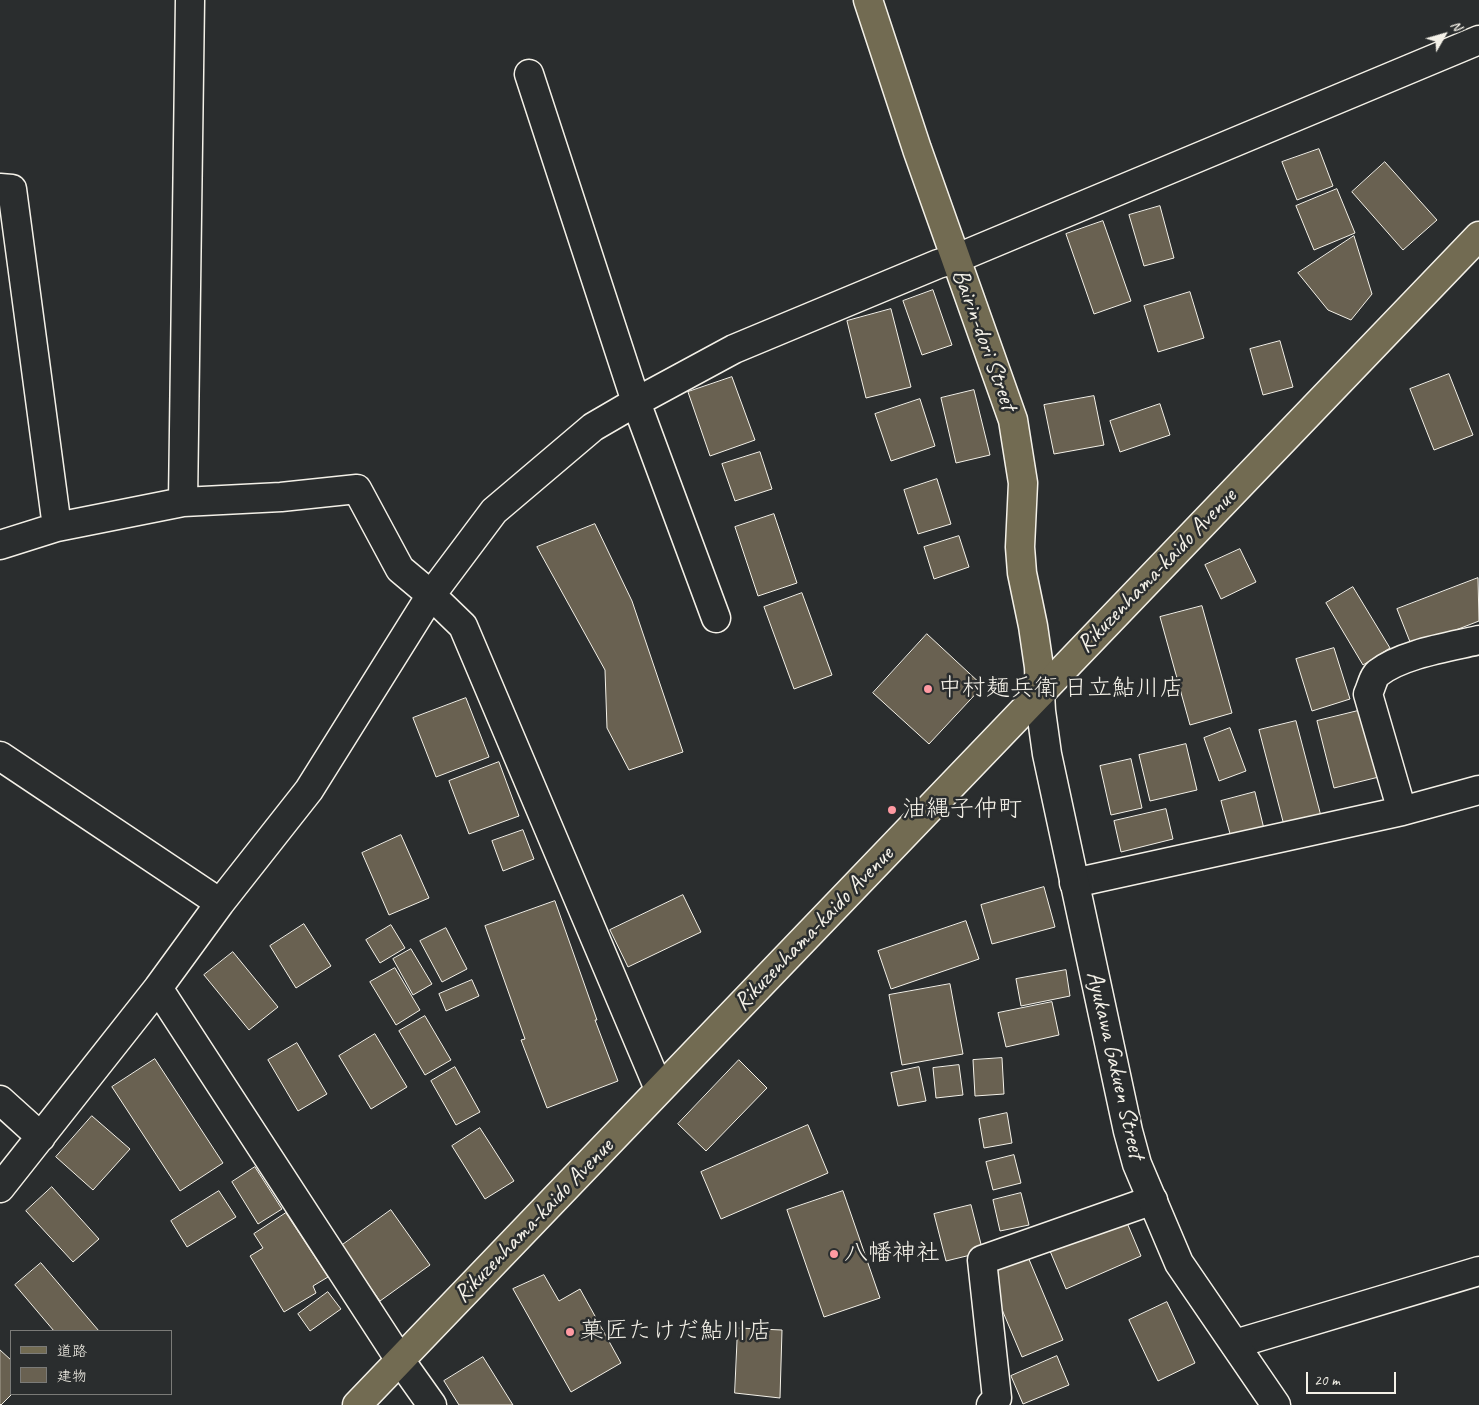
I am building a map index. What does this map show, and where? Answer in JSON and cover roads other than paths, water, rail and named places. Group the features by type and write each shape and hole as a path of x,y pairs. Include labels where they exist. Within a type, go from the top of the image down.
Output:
{"main road":[{"name":"Bairin-dori Street","path":"868,0 955,259 1013,420 1023,483 1020,547 1022,573 1033,626 1039,667 1040,692"},
{"name":"Rikuzenhama-kaido Avenue","path":"357,1405 1479,236"}],"street":[{"path":"183,502 190,0"},
{"path":"0,1188 158,988 220,903 309,790 431,595 494,511 593,427 734,349 938,264 955,259 1479,40"},
{"path":"529,74 636,402 716,618"},
{"path":"0,188 12,190 58,527"},
{"path":"0,545 58,527 183,502 281,498 357,489 400,569 431,595 462,626 659,1090"},
{"path":"1402,811 1368,694 1377,674 1396,662 1479,640"},
{"name":"Ayukawa Gakuen Street","path":"1040,692 1047,754 1128,1130 1137,1164 1179,1263 1276,1405"},
{"path":"0,756 220,903"},
{"path":"1074,883 1402,811 1479,790"},
{"path":"158,988 400,1360 432,1405"},
{"path":"0,1100 42,1137"},
{"path":"990,1403 982,1260 1153,1200"},
{"path":"1235,1344 1479,1271"}],"place":[{"name":"中村麺兵衛 日立鮎川店","path":"928,689"},
{"name":"油縄子仲町","path":"892,810"},
{"name":"八幡神社","path":"834,1254"},
{"name":"菓匠たけだ鮎川店","path":"570,1332"}]}
